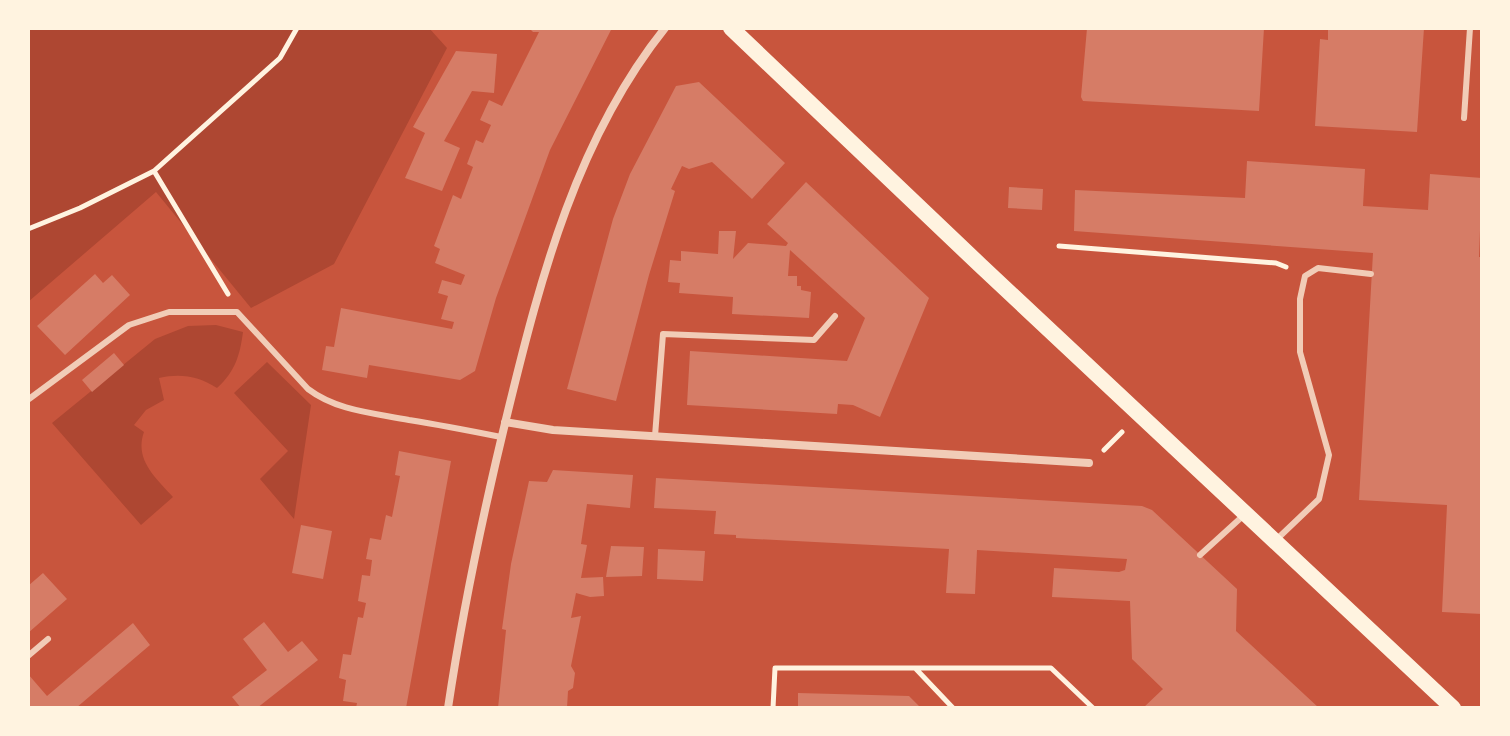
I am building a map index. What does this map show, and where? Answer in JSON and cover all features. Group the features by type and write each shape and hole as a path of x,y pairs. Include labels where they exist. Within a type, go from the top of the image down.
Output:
{"main road":[{"path":"731,28 1453,708"}],"street":[{"path":"448,708 460,632 501,437 527,332 566,205 603,124 631,74 665,28"},
{"path":"505,422 553,430 1089,463"}],"lane":[{"path":"1464,118 1470,28"},
{"path":"1276,540 1319,499 1329,455 1300,352 1300,299 1305,276 1318,268 1371,274"},
{"path":"29,399 129,325 169,312 237,312 320,398 358,410 501,437"},
{"path":"655,436 663,334 814,340 835,316"},
{"path":"1200,555 1246,512"},
{"path":"28,656 48,639"}],"path":[{"path":"28,229 80,208 154,171 280,58 297,28"},
{"path":"154,171 237,312"},
{"path":"1059,246 1276,263 1305,276"},
{"path":"1089,463 1140,414"},
{"path":"773,708 775,668 1051,668 1093,708"},
{"path":"915,668 953,708"}],"shaded area":[{"path":"28,28 429,28 447,48 334,264 251,308 156,192 28,302"},
{"path":"216,325 243,332 236,363 228,376 217,388 189,377 159,378 164,400 146,410 134,425 144,432 142,451 148,468 173,497 141,525 52,423 155,339 188,326"},
{"path":"267,362 311,405 294,519 260,479 288,451 234,393"}],"building":[{"path":"529,28 612,28 550,150 496,298 475,371 460,380 369,365 367,378 322,370 326,346 334,347 341,308 452,329 454,322 441,319 448,296 438,293 442,280 461,285 465,275 435,263 440,249 434,246 453,195 461,199 473,167 467,164 476,140 483,143 491,125 480,120 489,100 502,106 539,32"},
{"path":"1087,28 1264,28 1259,111 1083,101"},
{"path":"1328,28 1424,28 1417,132 1315,126 1320,39 1328,40"},
{"path":"456,51 497,54 494,93 472,91 444,141 460,148 442,191 405,178 425,133 413,127"},
{"path":"699,82 785,163 752,199 712,162 689,169 682,166 671,189 675,191 616,401 567,389 613,219 630,174 676,86"},
{"path":"1247,161 1365,169 1363,206 1428,210 1430,174 1482,178 1479,257 1482,257 1482,614 1442,612 1447,505 1359,500 1373,253 1074,231 1075,190 1245,198"},
{"path":"806,182 929,298 880,417 853,405 838,404 837,414 687,405 690,351 847,361 865,318 790,250 788,276 797,276 797,286 811,292 809,318 732,314 733,297 679,293 680,283 668,282 670,260 681,261 681,251 718,254 719,231 736,231 733,259 748,243 786,246 788,243 767,224"},
{"path":"1009,187 1043,189 1042,210 1008,208"},
{"path":"95,274 103,283 112,275 130,295 65,355 37,326"},
{"path":"114,353 124,365 92,392 82,380"},
{"path":"399,451 451,461 406,708 356,708 357,703 343,701 346,680 339,678 343,654 351,655 358,617 363,618 366,603 358,601 362,575 370,576 372,560 366,559 370,538 381,540 386,515 392,517 400,476 395,475"},
{"path":"553,470 633,475 630,508 587,504 581,544 587,545 581,578 603,577 604,596 590,597 576,593 571,618 581,616 571,666 575,673 573,688 568,691 567,708 498,708 506,630 502,629 511,564 529,481 547,482"},
{"path":"656,478 1142,506 1152,510 1237,589 1236,631 1319,708 1143,708 1163,689 1132,659 1130,601 1052,597 1054,568 1119,572 1125,570 1127,559 977,550 975,594 946,593 949,549 736,538 736,535 714,534 716,511 654,508"},
{"path":"301,525 332,531 323,579 292,573"},
{"path":"611,546 644,547 642,576 606,577"},
{"path":"658,549 705,551 703,581 657,579"},
{"path":"43,573 67,599 28,633 28,586"},
{"path":"264,622 288,652 302,641 318,660 257,708 241,708 232,697 267,670 243,639"},
{"path":"133,623 150,645 76,708 28,708 28,674 47,696"},
{"path":"798,693 909,696 921,708 798,708"}]}
